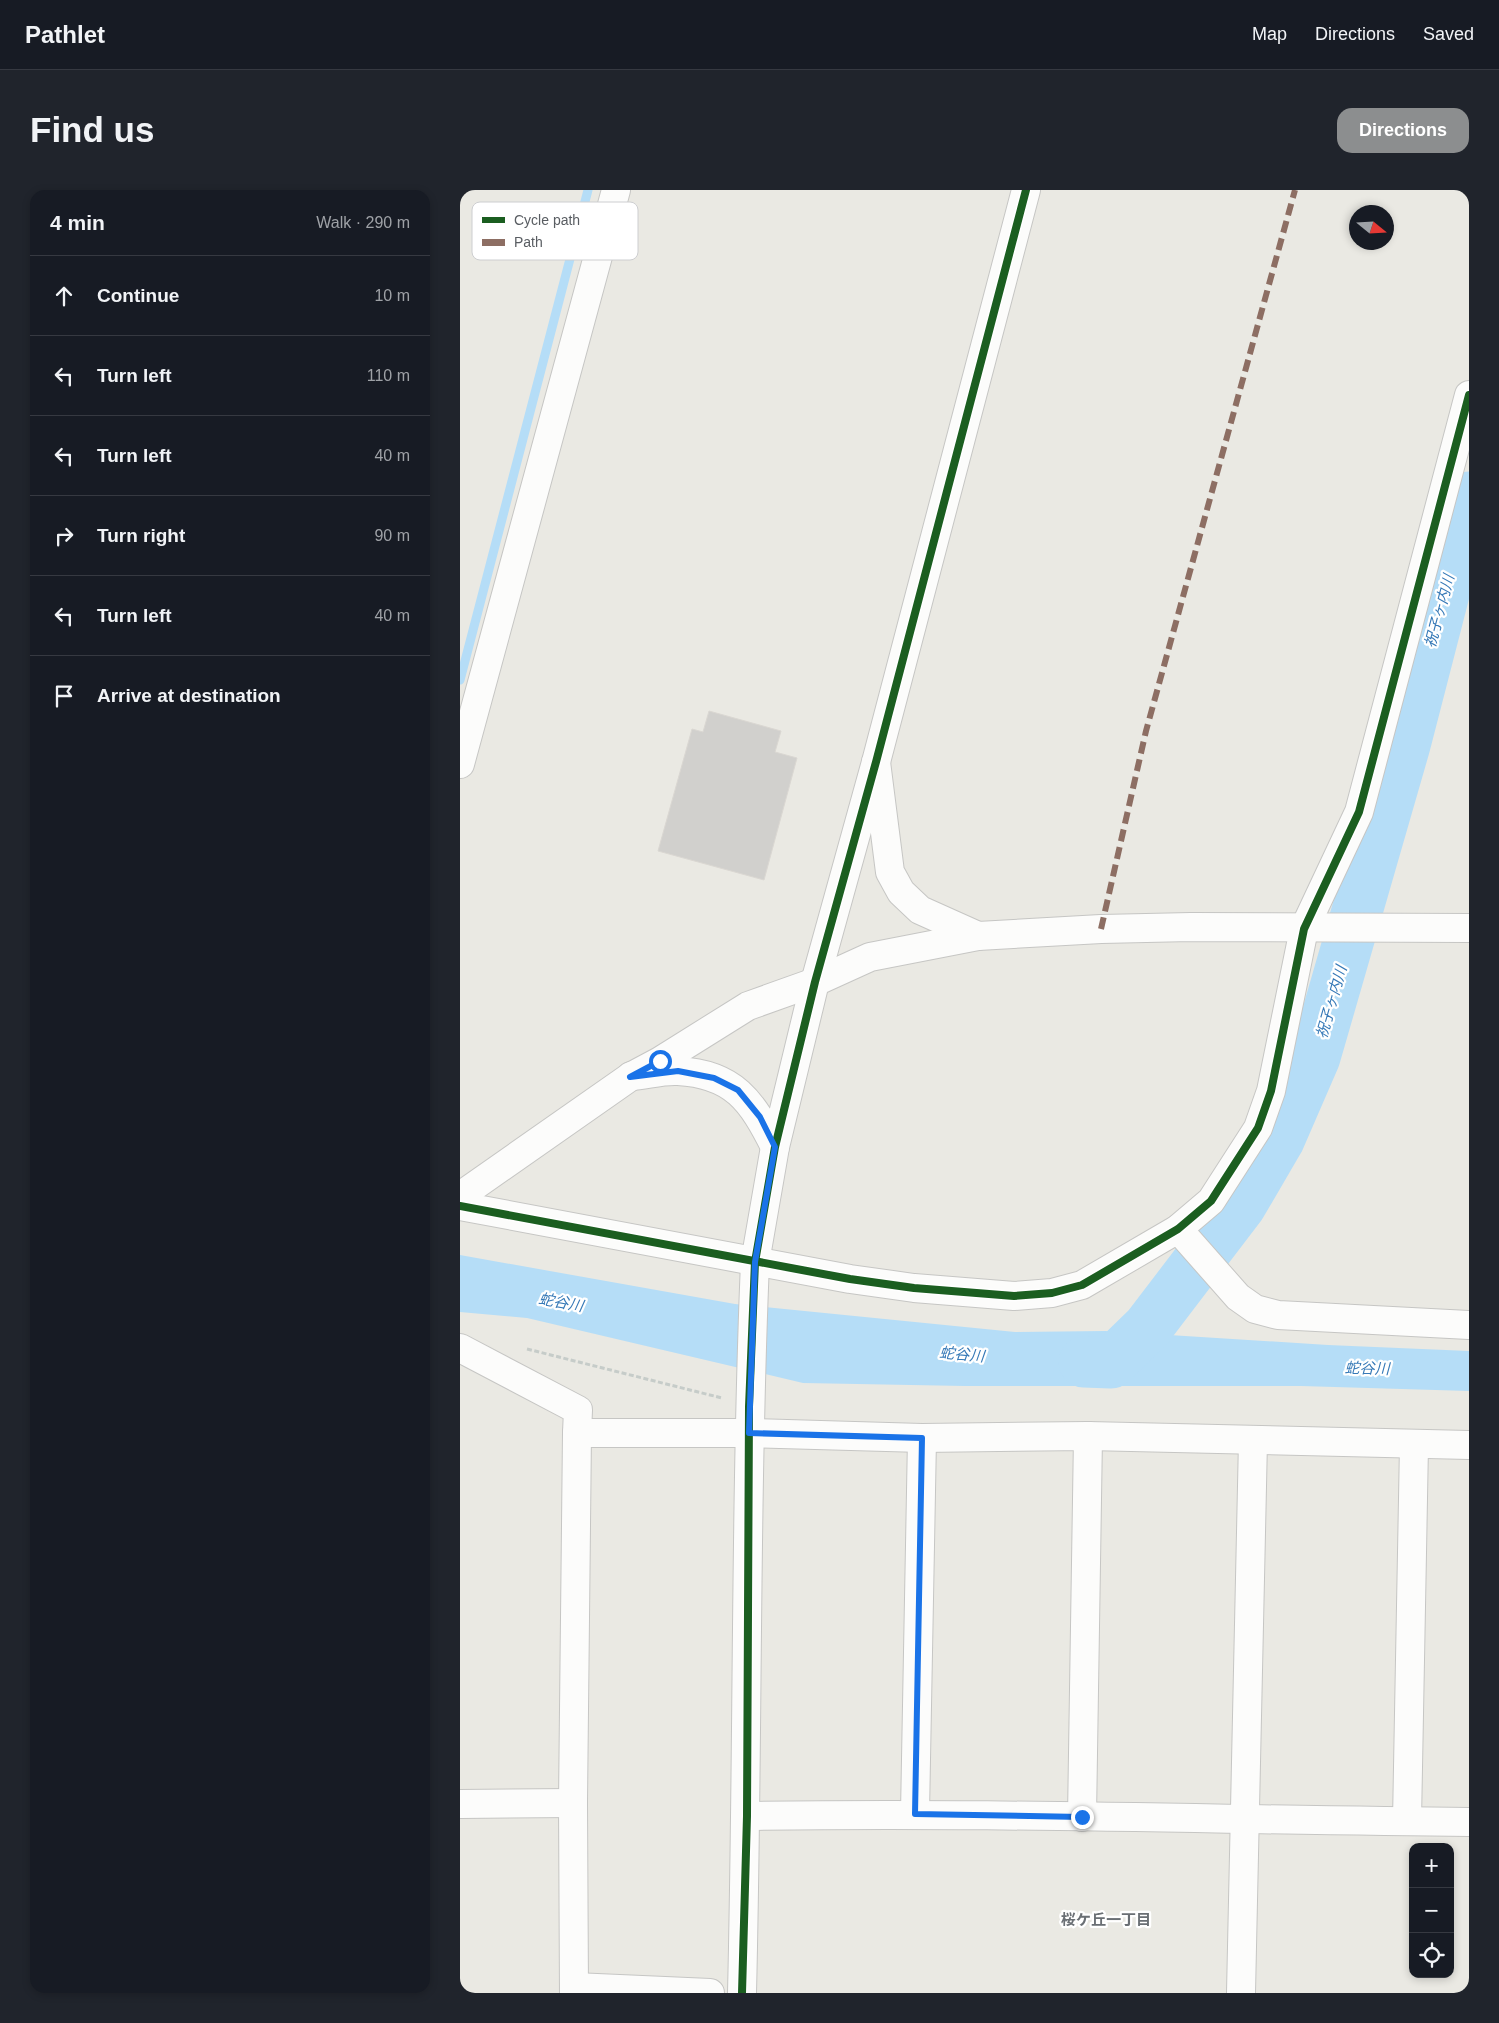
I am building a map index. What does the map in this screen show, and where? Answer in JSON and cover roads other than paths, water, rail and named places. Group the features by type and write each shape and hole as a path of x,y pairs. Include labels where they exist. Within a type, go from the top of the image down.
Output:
{"street":[{"path":"742,1993 746,1816 749,1420 755,1262 775,1147 816,982 876,762 1026,190"},
{"path":"460,764 597,260"},
{"path":"464,1192 755,1262 850,1280 914,1288 1014,1296 1052,1293 1082,1285 1178,1229 1211,1201 1258,1128 1271,1090 1310,929 1359,812 1469,395"},
{"path":"876,762 890,872 901,892 920,910 978,936"},
{"path":"464,1192 630,1077 660,1061 748,1006 816,982 870,958 978,936 1110,928 1469,928"},
{"path":"630,1077 678,1071 714,1078 738,1090 760,1117 775,1147"},
{"path":"1178,1229 1238,1297 1255,1310 1278,1315 1469,1325"},
{"path":"460,1348 578,1410 574,1990 710,1993"},
{"path":"577,1433 749,1420 922,1438 1088,1436 1469,1445"},
{"path":"1082,1817 1088,1436"},
{"path":"915,1814 922,1438"},
{"path":"1241,1993 1253,1440"},
{"path":"1406,1821 1414,1445"},
{"path":"460,1804 574,1803"},
{"path":"746,1816 915,1814 1469,1822"}],"water":[{"name":"蛇谷川","path":"460,1255 735,1304 1015,1332 1106,1331 1328,1345 1469,1351 1469,1391 1301,1386 965,1386 803,1383 527,1318 460,1312"}],"waterway":[{"path":"585,202 588,190"},
{"path":"460,680 570,260"},
{"name":"祝子ヶ内川","path":"1084,1362 1111,1363 1148,1327 1241,1205 1279,1140 1315,1057 1405,745 1469,497"}],"district":[{"name":"桜ケ丘一丁目","path":"1106,1919"}]}
